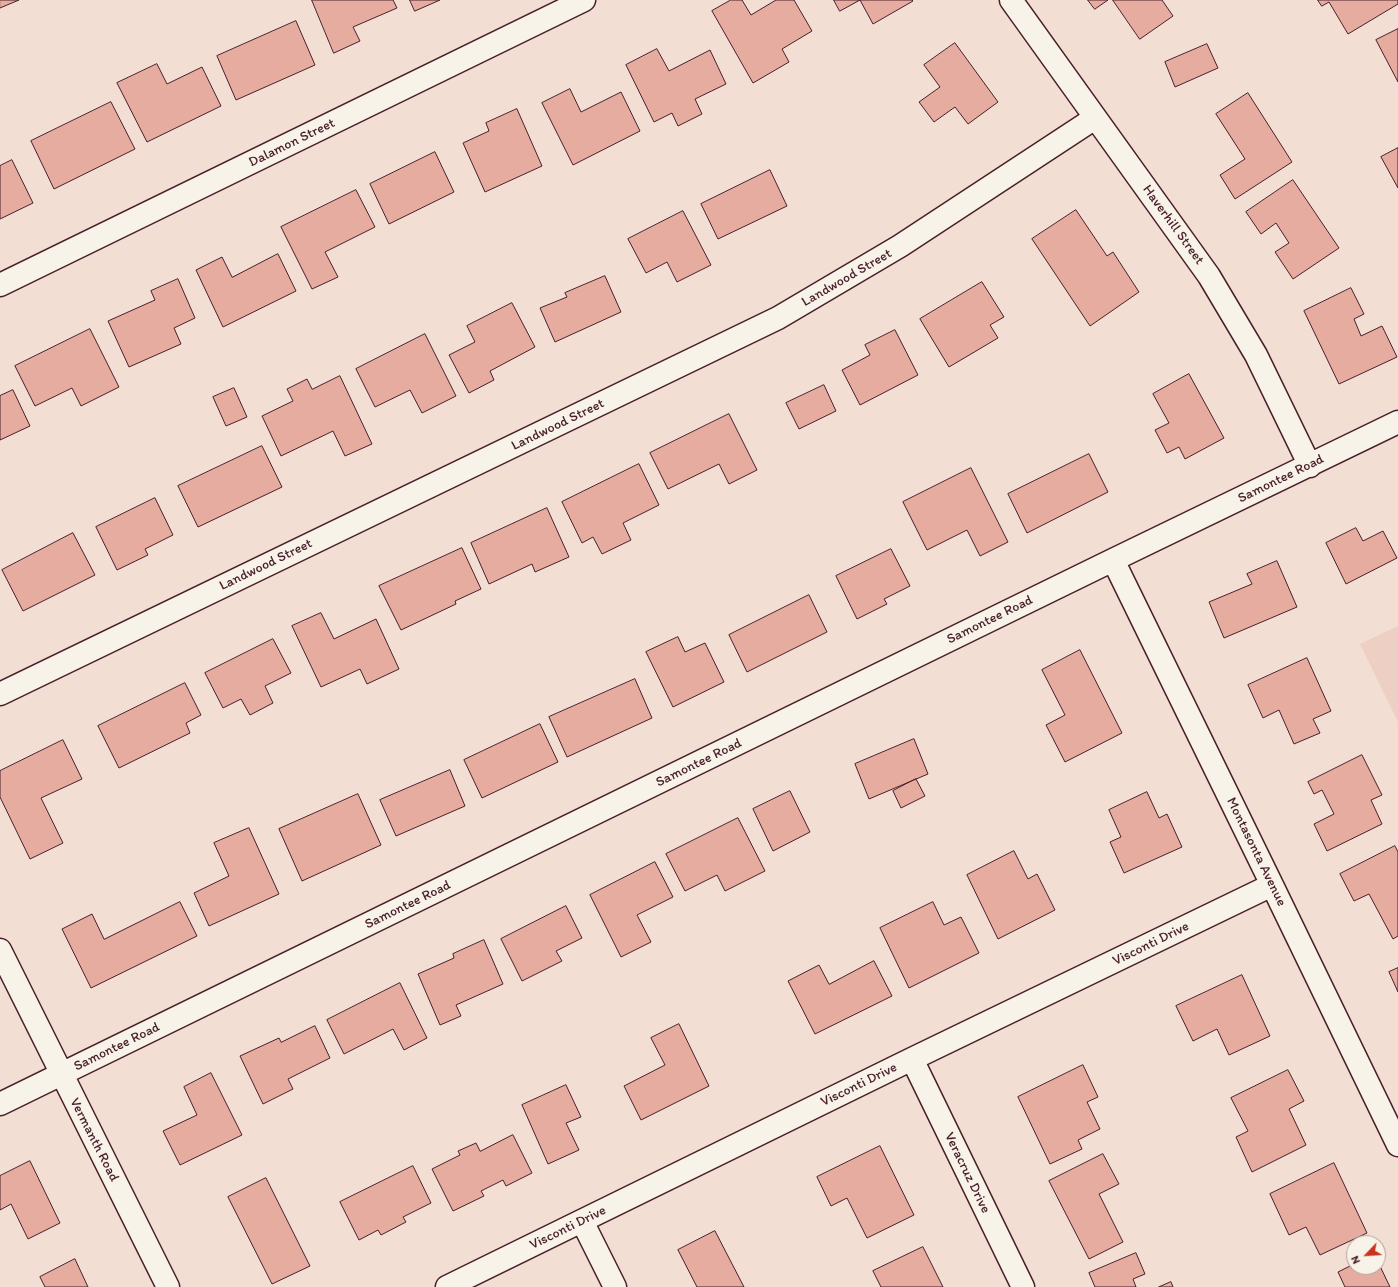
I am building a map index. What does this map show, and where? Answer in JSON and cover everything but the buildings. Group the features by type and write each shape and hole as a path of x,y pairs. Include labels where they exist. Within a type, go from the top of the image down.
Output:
{"street":[{"name":"Dalamon Street","path":"0,285 584,0"},
{"name":"Haverhill Street","path":"1011,0 1210,276 1256,355 1310,466"},
{"name":"Landwood Street","path":"0,694 778,318 900,246 1095,118"},
{"name":"Samontee Road","path":"0,1104 1398,422"},
{"name":"Montasonta Avenue","path":"1113,560 1398,1145"},
{"name":"Visconti Drive","path":"447,1287 912,1059 1272,885"},
{"name":"Vermanth Road","path":"0,950 168,1287"},
{"name":"Veracruz Drive","path":"912,1059 1023,1287"},
{"path":"582,1221 615,1287"}],"shaded area":[{"path":"1398,626 1398,722 1360,644"}]}
